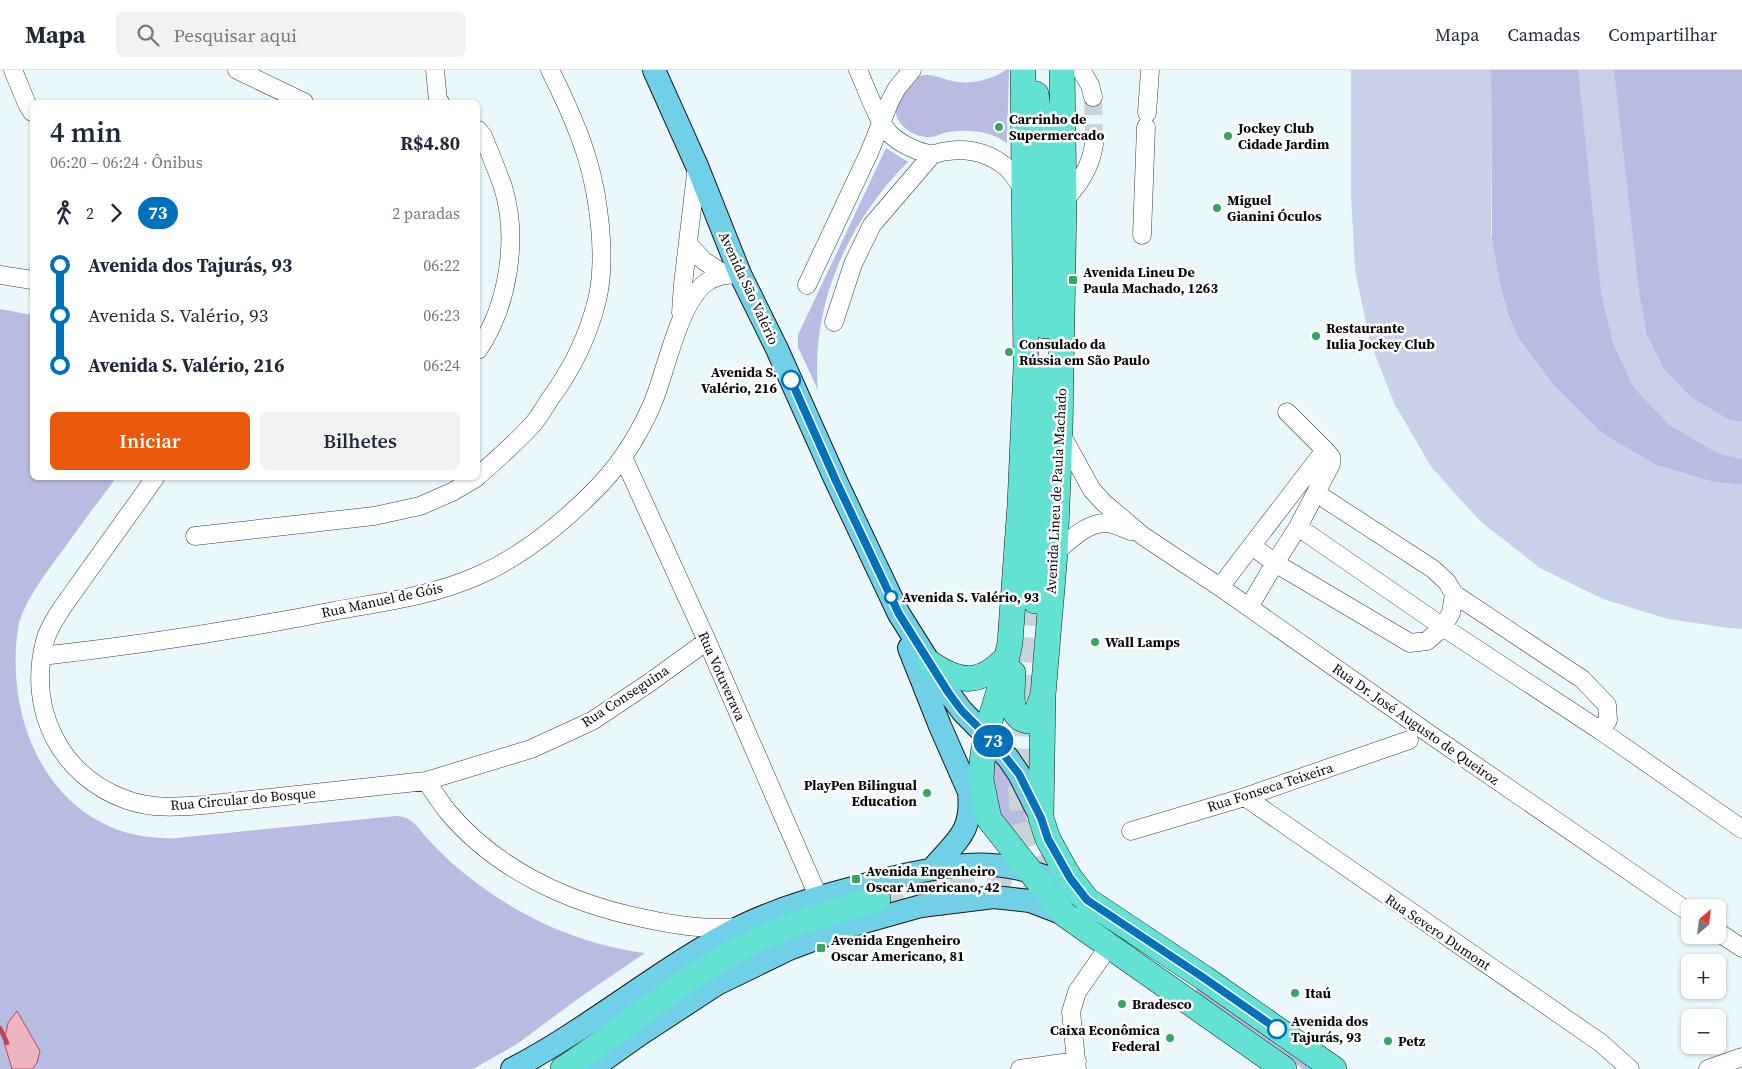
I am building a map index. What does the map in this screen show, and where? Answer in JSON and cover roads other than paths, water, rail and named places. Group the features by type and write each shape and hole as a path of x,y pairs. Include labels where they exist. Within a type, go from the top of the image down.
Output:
{"highway":[{"path":"1023,70 1026,368 1020,505 1009,650 986,734 982,780 988,819 1038,875 1064,914 1284,1069"},
{"path":"1033,70 1043,146 1045,335 1035,601"},
{"path":"1043,146 1060,70"},
{"name":"Avenida Lineu de Paula Machado","path":"1060,70 1064,201 1060,432 1055,553 1043,695 1041,818 1048,839 1070,878 1087,900 1204,978 1334,1069"},
{"path":"930,662 952,677 970,680 992,671 1009,650"},
{"path":"1009,650 1012,662 1012,701 1014,711 1018,717 1024,720 1032,718 1043,695"},
{"path":"562,1069 688,980 742,947 778,931 830,912 878,899"}],"main road":[{"name":"Avenida São Valério","path":"654,70 697,166 732,274 777,349 836,481 899,614 962,711 1008,758 1019,774 1041,818"},
{"name":"Avenida São Valério","path":"899,614 911,655 969,792 988,819"},
{"path":"933,868 967,826 969,818 969,792"},
{"path":"977,864 986,872 989,881 987,891 980,899"},
{"path":"512,1069 567,1038 692,954 741,927 818,896 933,868 977,864 998,865 1038,875 1087,900"},
{"path":"591,1069 717,984 788,949 850,926 921,906 1004,897 1030,900 1064,914"}],"street":[{"path":"13,70 30,109"},
{"path":"236,70 300,100"},
{"path":"435,70 439,100"},
{"path":"480,474 534,423 561,384 575,360 586,334 597,299 601,263 594,187 587,156 569,110 550,70"},
{"path":"858,70 882,122 887,131 896,139 913,149 932,155 956,149 976,151 992,156 1008,168 1024,192"},
{"path":"807,286 869,153 890,101 897,88 912,70"},
{"path":"1081,70 1090,85 1093,97"},
{"path":"1142,235 1150,70"},
{"path":"480,132 503,188 509,216 507,280 498,310 480,347"},
{"path":"1064,201 1080,182 1093,153 1094,144"},
{"path":"834,322 853,264 872,225 932,155"},
{"name":"Rua Manuel de Góis","path":"680,324 697,166"},
{"path":"688,244 704,261 732,274"},
{"name":"Rua Manuel de Góis","path":"42,656 110,648 272,623 434,592 478,576 516,556 562,522 595,490 623,457 651,407 680,324 692,297 707,282 732,274"},
{"path":"0,275 30,280"},
{"path":"1249,607 1298,527 1331,464 1331,457 1287,412"},
{"path":"1060,432 1092,490 1104,503 1143,536"},
{"path":"1220,587 1325,450"},
{"name":"Rua Votuverava","path":"623,457 818,896"},
{"name":"Rua Circular do Bosque","path":"154,480 69,598 46,639 42,656 40,687 43,710 60,748 73,766 106,791 129,801 150,806 194,806 426,781"},
{"path":"195,536 374,516 420,506 452,492 472,480"},
{"path":"1316,493 1433,569 1447,582 1454,594 1582,679 1607,705 1608,720 1601,731"},
{"path":"1055,553 1083,530 1100,524 1108,523 1143,536"},
{"path":"1298,527 1742,828"},
{"name":"Rua Dr. José Augusto de Queiroz","path":"1143,536 1220,587 1432,736 1681,907"},
{"path":"1252,546 1275,562 1410,643 1427,641 1443,627 1451,613 1454,594"},
{"name":"Rua Conseguina","path":"426,781 531,749 592,720 649,683 706,641"},
{"name":"Rua Fonseca Teixeira","path":"1131,832 1245,797 1409,740"},
{"path":"426,781 448,812 472,836 501,859 531,879 570,898 609,911 676,925 716,929 741,927"},
{"name":"Rua Severo Dumont","path":"1245,797 1601,1043 1630,1069"},
{"path":"676,925 690,939 692,954"},
{"path":"1726,937 1742,948"},
{"path":"1020,1069 1077,1065 1071,1012 1077,992 1108,946"},
{"path":"1708,1069 1742,1057"}],"waterway":[{"path":"0,1028 7,1043"}],"tunnel":[{"path":"1093,97 1094,144"},
{"path":"1035,601 1020,780 1022,814 1031,849 1047,887"},
{"path":"878,899 927,885 979,879 1013,880 1029,883 1055,892"}],"place":[{"name":"Carrinho de Supermercado","path":"999,127"},
{"name":"Jockey Club Cidade Jardim","path":"1228,136"},
{"name":"Miguel Gianini Óculos","path":"1217,208"},
{"name":"Avenida Lineu De Paula Machado, 1263","path":"1073,280"},
{"name":"Restaurante Iulia Jockey Club","path":"1316,336"},
{"name":"Consulado da Rússia em São Paulo","path":"1009,352"},
{"name":"Avenida S. Valério, 216","path":"791,380"},
{"name":"Avenida S. Valério, 93","path":"891,597"},
{"name":"Wall Lamps","path":"1095,642"},
{"name":"PlayPen Bilingual Education","path":"927,793"},
{"name":"Avenida Engenheiro Oscar Americano, 42","path":"856,879"},
{"name":"Avenida Engenheiro Oscar Americano, 81","path":"821,948"},
{"name":"Itaú","path":"1295,993"},
{"name":"Bradesco","path":"1122,1004"},
{"name":"Avenida dos Tajurás, 93","path":"1277,1029"},
{"name":"Caixa Econômica Federal","path":"1170,1038"},
{"name":"Petz","path":"1388,1041"}]}
